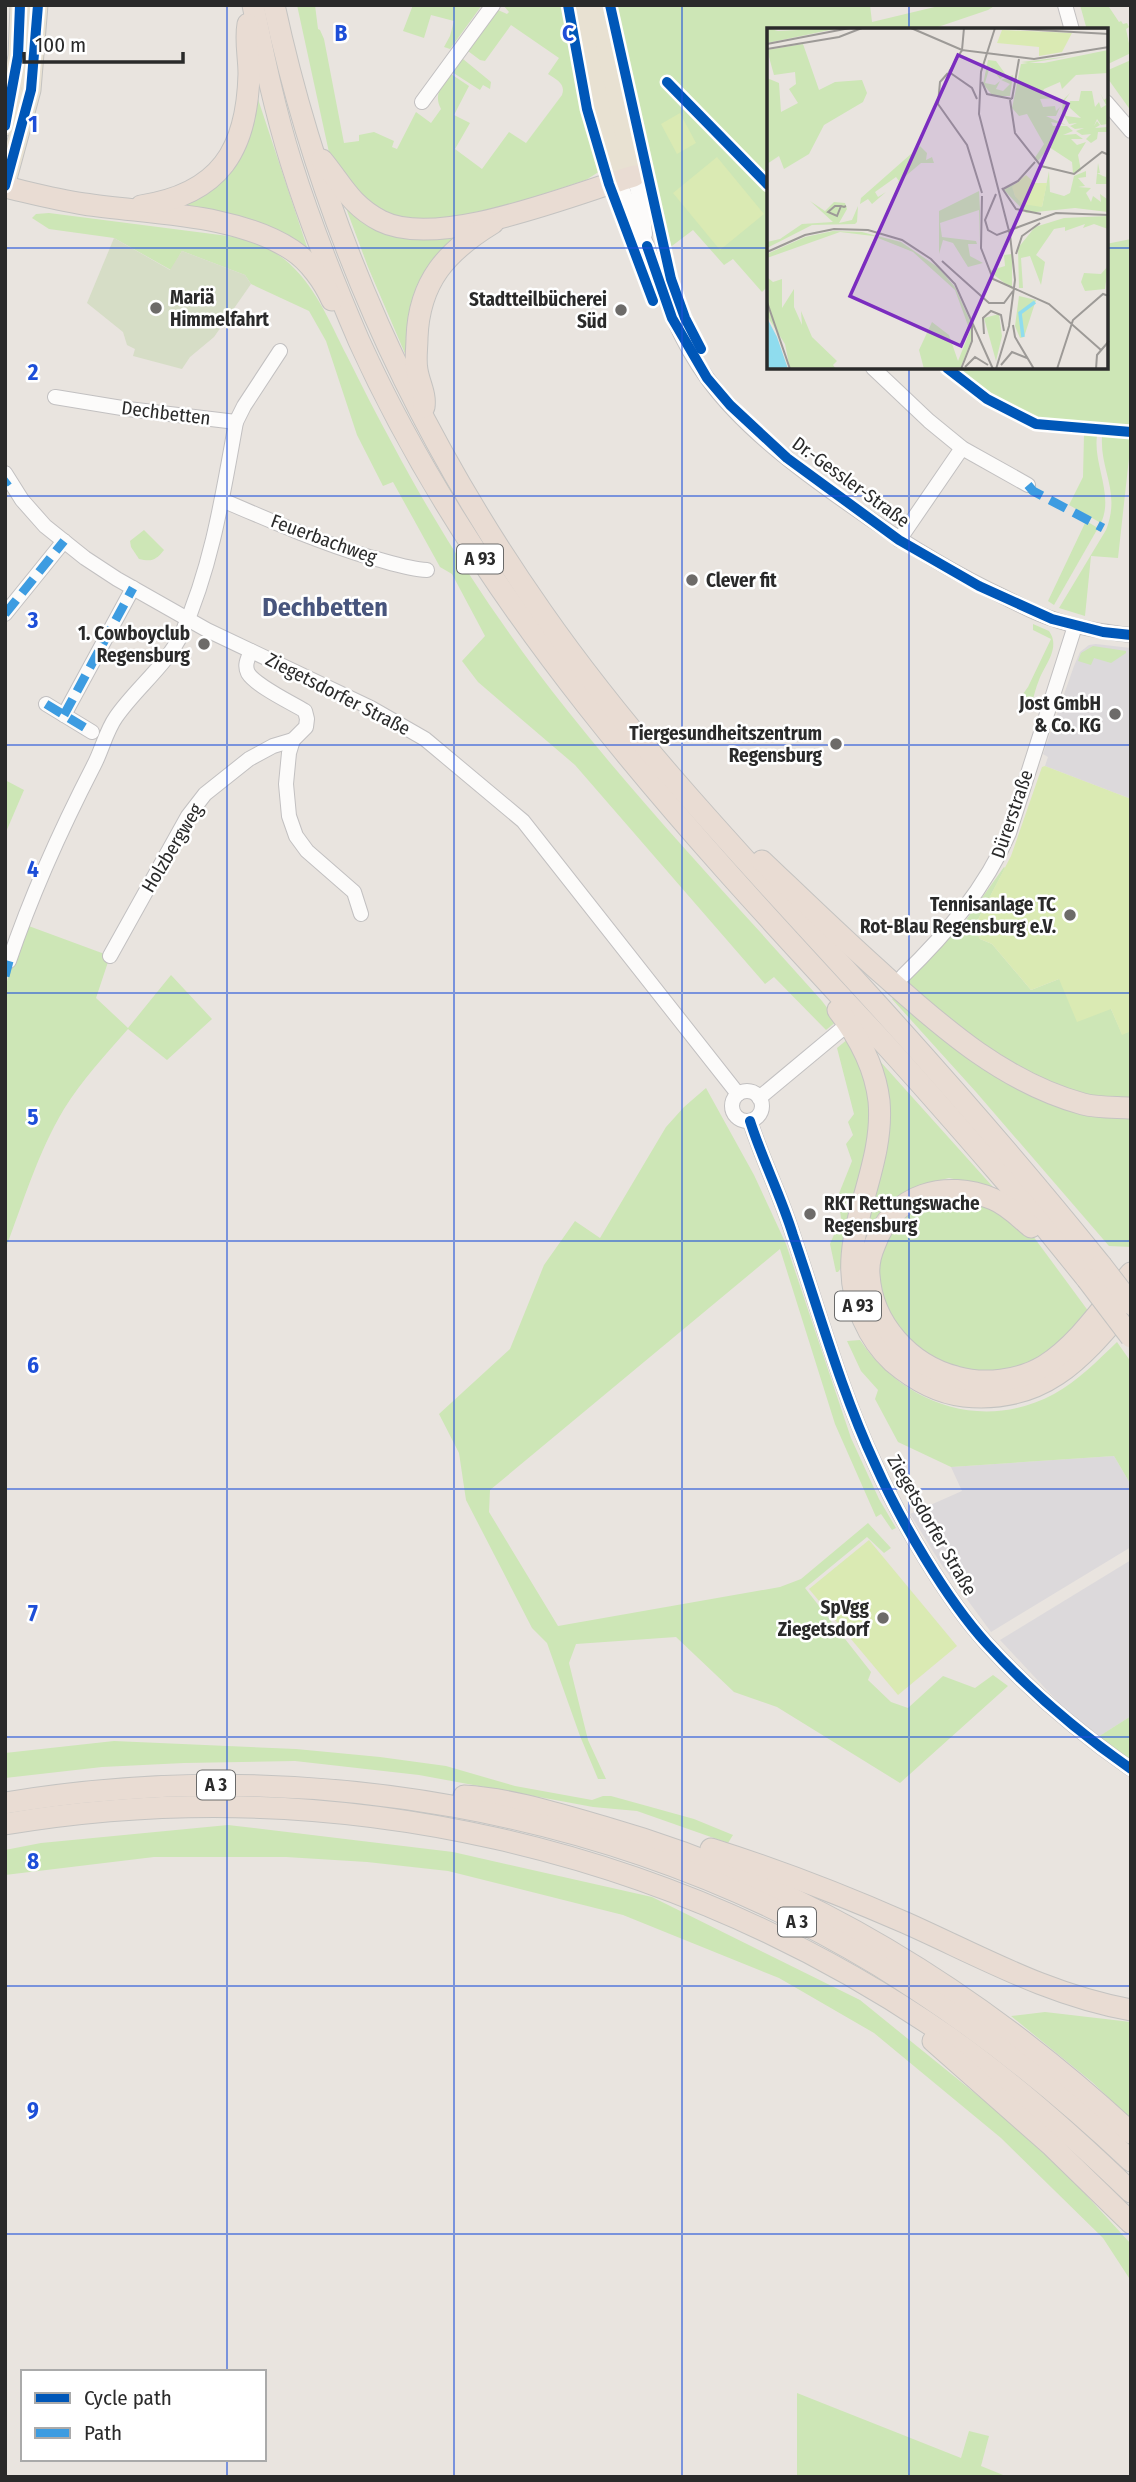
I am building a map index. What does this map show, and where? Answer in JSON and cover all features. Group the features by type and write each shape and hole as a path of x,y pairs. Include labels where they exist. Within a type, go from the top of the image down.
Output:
{"highway":[{"path":"121,209 161,203 187,194 210,179 227,162 245,118 249,69 247,32 252,5"},
{"name":"A 93","path":"252,5 291,163 360,342 403,429 480,559 523,623 644,776 819,974 873,1030 1036,1216 1087,1270 1131,1302 1082,1356 1054,1378 1018,1394 979,1398 954,1395 915,1378 887,1356 871,1336 854,1296 851,1267 855,1226 878,1142 879,1101 870,1063 819,974"},
{"name":"A 93","path":"274,5 287,64 311,145 344,245 370,309 423,419 497,546 544,615 680,787 1014,1159 1131,1337"},
{"path":"311,145 351,199 383,222 400,228 436,230 505,215 626,178"},
{"path":"5,186 83,204 203,220 246,230 294,251 325,285 345,328 360,342"},
{"path":"423,419 425,400 416,369 417,332 422,302 433,276 454,250 505,215"},
{"path":"680,787 710,806 744,843 837,933 932,1018 960,1039 1015,1077 1049,1092 1086,1105 1131,1108"},
{"name":"A 93","path":"1087,1270 1059,1260 1037,1231 995,1200 972,1191 951,1189 928,1192 912,1198 896,1209 877,1237 871,1253 869,1273 871,1292 879,1314 907,1352 944,1374 967,1380 994,1381 1018,1377 1041,1368 1058,1356 1079,1337 1131,1273"},
{"name":"A 3","path":"5,1803 87,1792 187,1785 311,1788 406,1798 548,1827 612,1845 705,1880 818,1933 876,1964 978,2032 1072,2106 1131,2161"},
{"name":"A 3","path":"406,1798 475,1797 572,1818 697,1856 815,1908 859,1931 929,1974 999,2023 1043,2056 1131,2133"},
{"name":"A 3","path":"5,1824 127,1809 227,1806 362,1814 457,1829 550,1850 673,1891 743,1920 799,1947 889,1998 992,2070 1062,2127 1131,2192"},
{"name":"A 3","path":"572,1818 616,1823 661,1834 775,1869 909,1924 1034,1983 1105,2005 1131,2010"},
{"path":"889,1998 915,2027 1052,2146 1131,2223"}],"main road":[{"path":"5,126 18,56 20,5"},
{"path":"5,186 31,90 38,5"},
{"name":"Dr.-Gessler-Straße","path":"582,5 626,178"},
{"name":"Dr.-Gessler-Straße","path":"597,5 626,178"}],"street":[{"path":"422,102 493,5"},
{"path":"1065,5 1071,28"},
{"path":"1108,104 1131,131"},
{"name":"Dr.-Gessler-Straße","path":"626,178 642,207 647,246 662,296 678,332 719,393 787,458 899,540 979,586 1033,611 1075,626 1131,635"},
{"name":"Dechbetten","path":"55,397 236,422 281,351"},
{"path":"874,369 962,448 1028,485"},
{"path":"9,961 60,831 115,718 181,635 204,577 236,422"},
{"path":"899,540 962,448"},
{"name":"Ziegetsdorfer Straße","path":"7,479 45,526 85,558 207,630 372,708 425,739 523,821 738,1094"},
{"name":"Feuerbachweg","path":"222,500 300,533 355,552 412,569 427,570"},
{"path":"5,614 64,541"},
{"path":"64,715 133,588"},
{"name":"Dürerstraße","path":"903,976 952,924 975,895 998,857 1009,833 1075,626"},
{"path":"251,651 246,663 248,673 306,711 306,727 293,740 286,784 289,816 296,836 307,851 354,892 361,914"},
{"path":"46,704 92,732"},
{"name":"Holzbergweg","path":"110,956 188,816 205,794 249,759 273,746 293,740"},
{"path":"759,1098 842,1029"},
{"path":"749,1091 759,1098 761,1109 750,1121 744,1121 734,1115 732,1104 738,1094 749,1091"},
{"name":"Ziegetsdorfer Straße","path":"750,1121 790,1225 860,1428 878,1471 908,1527 939,1578 985,1642 1051,1707 1092,1742 1131,1769"}],"shaded area":[{"path":"1089,645 1131,648 1131,799 1045,766 1048,757 1043,754 1074,666 1080,652"},
{"path":"1114,1456 1131,1485 1131,1547 991,1632 941,1564 910,1514 962,1491 951,1467"},
{"path":"1131,1560 1131,1716 1098,1737 1057,1701 1000,1640"}],"green space":[{"path":"297,5 315,5 344,143 359,141 359,135 374,132 394,141 392,147 397,149 416,112 431,123 441,109 438,99 440,90 451,74 469,86 454,115 470,123 455,149 482,169 509,132 526,143 562,95 563,88 548,74 559,58 511,25 485,61 468,51 498,10 507,14 509,12 503,5 565,5 600,171 586,180 461,221 438,225 372,211 330,157"},
{"path":"413,5 482,5 450,49 444,47 454,21 431,15 424,38 403,31"},
{"path":"616,5 870,5 872,22 943,5 996,5 935,28 767,28 767,287 762,292 733,259 724,265 693,230 668,249 645,159"},
{"path":"1080,5 1110,5 1119,22 1127,23 1129,27 1126,29 1131,53 1108,64 1108,28 1086,28"},
{"path":"463,59 491,82 490,89 483,85 480,90 452,72"},
{"path":"1131,60 1131,111 1108,79 1108,70"},
{"path":"255,90 311,259 169,209 210,190 236,166 244,152 249,134"},
{"path":"680,113 696,143 677,154 661,124"},
{"path":"717,157 764,214 720,250 673,193"},
{"path":"343,200 358,215 468,231 453,243 409,363 368,267"},
{"path":"49,213 236,237 273,252 295,269 313,291 381,423 432,514 519,647 628,784 837,1021 826,1030 774,977 765,984 575,765 478,682 462,661 485,636 452,574 440,567 393,482 383,486 357,435 326,341 309,311 251,284 245,275 182,251 171,270 114,238 49,229 32,218 36,214"},
{"path":"114,238 170,270 182,251 245,275 251,284 214,337 190,357 182,369 133,356 135,349 127,345 123,332 87,303"},
{"path":"1131,239 1131,440 1118,558 1091,556 1085,616 1059,608 1106,530 1110,516 1111,493 1102,437 1097,436 1105,502 1101,523 1069,505 1083,477 1084,434 1034,429 986,402 943,369 1108,369 1108,244"},
{"path":"1086,521 1098,528 1054,605 1048,601"},
{"path":"144,530 164,550 153,559 139,559 131,547 130,541"},
{"path":"1033,624 1049,631 1052,637 1053,650 1032,703 1018,701 1028,687 1051,639 1033,630"},
{"path":"1093,646 1126,653 1111,663 1094,658 1091,665 1078,661 1081,653"},
{"name":"Tennisanlage TC Rot-Blau Regensburg e.V.","path":"1042,767 1131,799 1131,1031 1122,1035 1111,1009 1077,1022 1059,979 1031,990 992,944 980,939 974,927 1011,856"},
{"path":"5,780 24,790 6,832 5,831"},
{"path":"1004,867 974,927 980,939 992,944 1031,990 1059,979 1111,1009 1122,1034 1131,1031 1131,1102 1087,1097 1036,1078 989,1051 905,981 964,919 966,920"},
{"path":"26,925 110,956 96,998 128,1028 171,975 212,1019 167,1060 128,1029 78,1088 55,1125 5,1250 5,987"},
{"path":"895,996 971,1056 1131,1117 1131,1247 1109,1246 892,999"},
{"path":"848,1039 867,1091 868,1136 847,1223 841,1268 836,1272 830,1244 841,1218 838,1196 852,1161 846,1144 853,1135 848,1122 854,1114 837,1048"},
{"path":"878,1059 993,1187 949,1178 920,1185 894,1200 866,1243 858,1246"},
{"path":"706,1088 754,1175 786,1244 851,1438 879,1499 896,1528 892,1530 881,1514 876,1517 835,1424 780,1249 490,1490 489,1512 558,1626 780,1587 801,1579 868,1523 891,1548 884,1553 867,1537 805,1588 871,1672 868,1680 891,1702 908,1708 943,1676 975,1688 993,1675 1008,1686 900,1783 777,1707 734,1692 676,1637 576,1644 569,1663 588,1740 606,1779 598,1779 547,1643 532,1628 466,1500 459,1453 439,1414 510,1349 544,1265 575,1221 600,1238 666,1127"},
{"path":"929,1198 982,1200 1033,1236 1089,1312 1069,1335 1043,1357 1019,1368 995,1373 956,1370 914,1348 888,1316 876,1268 891,1225"},
{"path":"860,1340 878,1363 922,1396 947,1406 973,1411 1000,1411 1027,1405 1054,1394 1079,1377 1117,1342 1131,1362 1131,1485 1114,1456 951,1467 898,1442 875,1399 878,1390 861,1371 847,1341"},
{"name":"SpVgg Ziegetsdorf","path":"869,1540 957,1646 898,1695 809,1589"},
{"path":"1131,1716 1131,1760 1098,1737"},
{"path":"114,1741 296,1749 446,1766 515,1786 592,1800 611,1796 694,1819 733,1835 728,1843 637,1811 593,1807 419,1775 295,1761 102,1767 5,1778 5,1753"},
{"path":"228,1825 453,1852 652,1897 860,2000 1045,2150 1131,2244 1131,2281 1103,2238 1001,2138 874,2033 779,1978 623,1915 448,1871 367,1862 286,1857 154,1857 5,1875 5,1850 41,1843"},
{"path":"1045,2012 1131,2022 1131,2119 1092,2082 1011,2016"},
{"path":"797,2393 961,2458 969,2431 989,2436 981,2466 1008,2477 797,2477"}],"marked path":[{"path":"5,483 9,480"},
{"path":"1028,485 1033,491 1103,528"},
{"path":"5,614 64,541"},
{"path":"64,715 133,588"},
{"path":"46,704 92,732"},
{"path":"5,976 9,961"}],"cycle path":[{"path":"5,126 18,56 20,5"},
{"path":"5,186 31,90 38,5"},
{"path":"568,5 587,109 609,184 653,301"},
{"path":"610,5 671,279 685,318 701,349"},
{"path":"667,82 767,184"},
{"path":"647,246 672,318 707,378 730,405 787,458 899,540 979,586 1052,619 1103,632 1131,635"},
{"path":"948,369 987,399 1036,424 1131,432"},
{"path":"750,1121 788,1220 852,1408 885,1486 911,1534 940,1582 987,1644 1055,1710 1131,1769"}],"place":[{"name":"Mariä Himmelfahrt","path":"156,308"},
{"name":"Stadtteilbücherei Süd","path":"621,310"},
{"name":"Clever fit","path":"692,580"},
{"name":"1. Cowboyclub Regensburg","path":"204,644"},
{"name":"Jost GmbH & Co. KG","path":"1115,714"},
{"name":"Tiergesundheitszentrum Regensburg","path":"836,744"},
{"name":"Tennisanlage TC Rot-Blau Regensburg e.V.","path":"1070,915"},
{"name":"RKT Rettungswache Regensburg","path":"810,1214"},
{"name":"SpVgg Ziegetsdorf","path":"883,1618"}],"district":[{"name":"Dechbetten","path":"325,607"}]}
